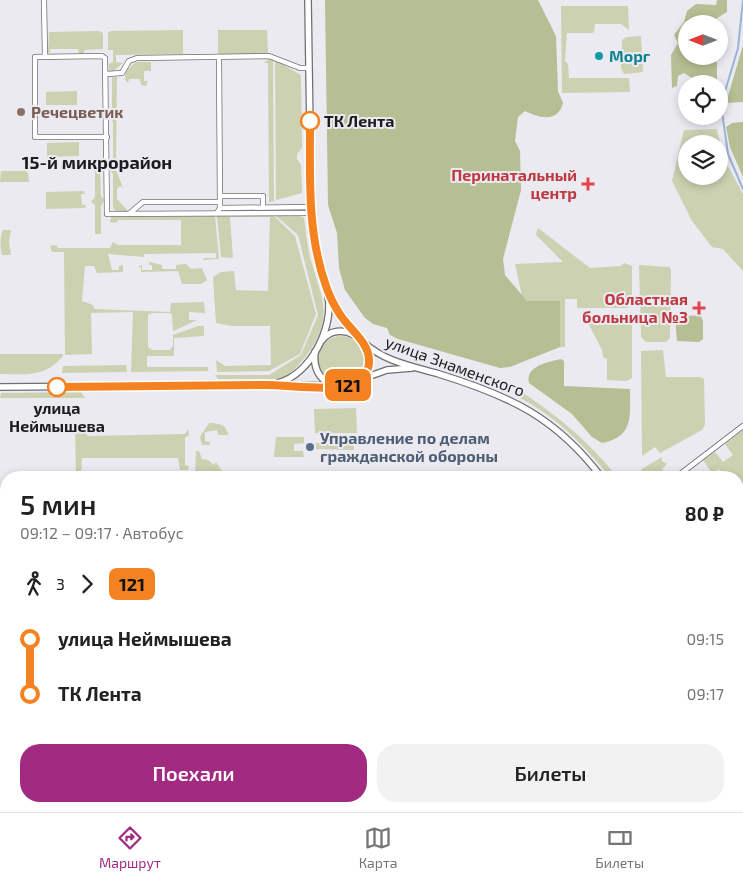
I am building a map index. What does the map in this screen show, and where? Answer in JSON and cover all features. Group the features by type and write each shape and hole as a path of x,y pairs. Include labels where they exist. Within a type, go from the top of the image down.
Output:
{"main road":[{"path":"308,0 311,210 316,250 326,286 340,314 369,354 369,366 365,375 357,382"},
{"path":"268,384 281,382 292,377 304,366 316,350 328,316 326,286"},
{"path":"319,343 330,334 340,331 360,340"},
{"name":"улица Знаменского","path":"360,340 380,355 412,368 497,394 542,416 568,438 596,471"},
{"path":"316,350 314,362 319,374 326,382 339,386"},
{"path":"0,387 268,384 339,386 357,382 386,370 412,368"}],"street":[{"path":"44,0 44,56"},
{"path":"107,137 35,137 34,56 102,56 106,60 107,137 107,214 311,210"},
{"path":"106,74 122,73 129,61 137,58 274,56 300,68 309,68"},
{"path":"219,57 219,211"},
{"path":"130,213 143,202 262,196 263,207"},
{"path":"219,211 263,207 311,210"},
{"path":"684,471 743,426"}],"green space":[{"path":"325,0 538,0 556,36 558,91 563,103 557,114 552,116 536,116 525,111 518,117 515,141 520,151 521,190 503,259 505,275 527,301 560,301 560,347 510,367 500,368 398,339 390,335 387,328 373,324 365,318 345,290 339,268 337,233 328,205"},
{"path":"717,0 727,0 727,12 722,15 686,15 687,11 696,4 716,5"},
{"path":"561,6 628,6 629,30 621,24 595,24 594,32 592,33 567,33 565,61 568,64 569,78 629,78 630,92 562,93"},
{"path":"183,30 183,54 116,55 116,62 123,63 112,72 109,70 109,64 113,62 113,50 108,50 108,33 111,31"},
{"path":"218,30 267,30 268,54 218,54"},
{"path":"678,30 678,43 674,35"},
{"path":"99,31 103,33 103,49 85,50 83,54 79,54 78,49 50,49 50,54 48,52 49,32"},
{"path":"641,36 643,72 624,74 621,68 622,40 626,37"},
{"path":"678,43 678,65 717,65 717,75 687,75 684,73 678,75 677,86 672,88 671,55"},
{"path":"743,45 743,102 728,103 728,96"},
{"path":"269,59 273,60 274,201 269,202 268,63 264,63"},
{"path":"275,60 301,75 302,148 297,154 297,159 301,165 302,193 276,200"},
{"path":"136,62 151,62 151,71 144,71 144,81 148,81 146,86 141,85 140,79 129,79 128,83 125,80 126,71"},
{"path":"112,77 117,77 116,170 123,188 120,186 117,189 117,199 128,211 117,212 113,208 113,174 109,169 113,165 113,122 109,117 112,114"},
{"path":"77,91 77,105 46,105 46,92"},
{"path":"743,122 743,177 730,147 726,127 732,123"},
{"path":"717,129 718,135 683,135 684,130"},
{"path":"79,142 79,156 47,157 47,143"},
{"path":"678,156 678,185 728,185 728,166 743,194 743,271 723,249 712,247 692,221 672,181"},
{"path":"95,168 100,168 101,196 104,200 101,206 101,234 95,234 95,205 91,202 95,197"},
{"path":"1,171 26,171 29,182 0,182"},
{"path":"84,191 85,194 81,194 82,205 86,205 85,208 46,209 46,192"},
{"path":"136,215 145,217 215,216 219,259 203,260 204,258 216,258 216,253 144,254 144,257 108,254 112,270 119,270 119,266 123,265 123,272 97,273 94,266 85,266 82,301 93,305 94,309 170,312 171,303 204,302 205,313 189,312 189,320 197,320 173,331 172,315 170,313 152,313 148,315 148,347 152,350 170,350 173,346 173,335 198,326 204,326 204,336 174,338 174,356 147,356 147,367 208,367 208,371 131,372 133,312 91,313 92,354 65,355 64,252 52,252 50,246 56,245 58,248 110,248 113,242 118,245 181,245 181,220 118,220 116,223 110,222 111,217"},
{"path":"273,215 295,236 316,314 300,354 269,371 217,372 216,360 225,366 271,365 270,326 232,326 216,323 213,277 221,272 234,271 236,290 268,291 270,217 230,217 233,258 221,257 217,216"},
{"path":"276,216 300,216 304,218 310,257 323,307 321,330 306,356 288,375 280,379 218,379 215,375 269,375 301,355 318,315 298,235"},
{"path":"538,228 590,268 621,266 624,263 632,266 632,304 627,308 577,308 577,299 565,299 565,347 560,347 560,301 527,301 522,296 515,264 563,262 536,235"},
{"path":"3,230 11,230 9,241 11,255 2,255 1,235"},
{"path":"149,262 162,265 162,269 176,269 176,265 186,264 191,269 202,268 207,280 201,284 182,284 178,271 141,272 141,267 137,267 142,265 142,270 152,270 152,265 149,265"},
{"path":"639,265 669,267 671,269 670,338 666,342 646,342 641,337"},
{"path":"589,315 630,315 632,318 632,378 627,381 607,380 607,359 603,357 602,350 587,321"},
{"path":"700,315 703,321 703,339 699,342 677,341 675,317"},
{"path":"341,336 354,340 360,346 364,359 360,372 354,378 341,382 328,378 322,372 318,359 322,346 328,340"},
{"path":"663,350 666,377 700,377 704,379 705,425 702,430 660,453 655,447 642,456 641,351"},
{"path":"0,354 63,354 63,356 49,368 42,371 27,374 0,374"},
{"path":"561,359 564,361 564,386 630,389 630,416 625,430 620,436 602,443 592,437 572,414 529,383 530,372 534,369 544,363"},
{"path":"126,365 127,372 62,373 63,366"},
{"path":"514,387 543,407 582,439 612,471 605,471 567,431 542,411 514,395"},
{"path":"81,392 85,398 0,398 1,393"},
{"path":"356,408 357,433 315,433 314,409"},
{"path":"75,422 85,424 87,436 185,434 188,429 189,436 185,437 185,465 189,466 188,470 180,470 178,458 82,458 81,471 76,471"},
{"path":"209,423 223,426 228,435 218,435 217,430 205,432 205,441 210,442 210,445 202,445 200,437"},
{"path":"743,430 743,471 721,471 719,469 711,471 703,460 715,452 723,462 733,455 725,444"},
{"path":"276,437 304,437 304,443 294,444 294,451 303,451 304,457 274,457"},
{"path":"343,437 354,439 354,450 316,449 316,443 340,442"},
{"path":"196,451 199,451 202,459 208,460 214,465 216,462 222,471 195,471"},
{"path":"662,457 662,461 667,464 662,469 664,471 640,471"}],"waterway":[{"path":"743,0 738,48 721,105 728,154 743,189"}],"bus line":[{"name":"121","path":"57,387 268,384 347,386 357,382 365,375 370,361 369,354 366,347 334,304 326,286 316,250 311,213 310,121"}],"place":[{"name":"Морг","path":"599,56"},
{"name":"Речецветик","path":"21,112"},
{"name":"ТК Лента","path":"310,121"},
{"name":"Перинатальный центр","path":"588,184"},
{"name":"Областная больница №3","path":"699,308"},
{"name":"улица Неймышева","path":"57,387"},
{"name":"Управление по делам гражданской обороны","path":"310,447"}],"district":[{"name":"15-й микрорайон","path":"97,163"}]}
